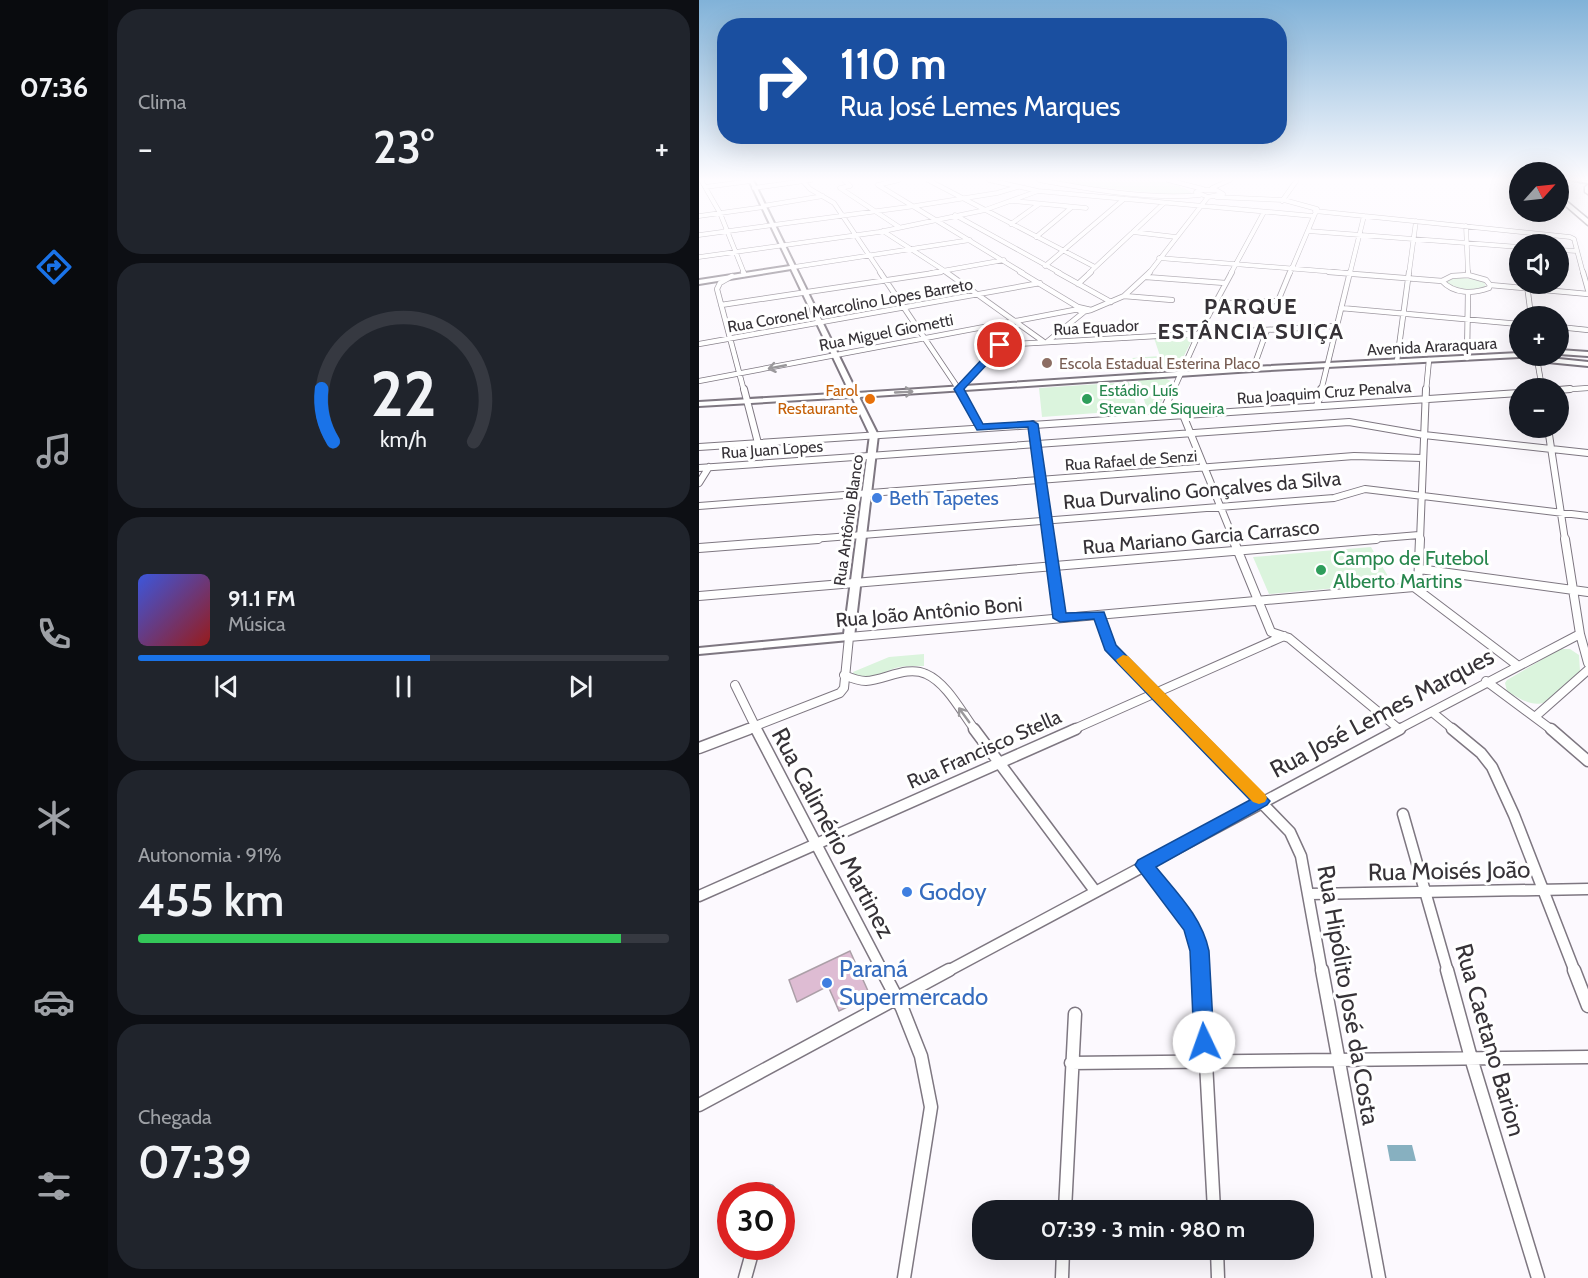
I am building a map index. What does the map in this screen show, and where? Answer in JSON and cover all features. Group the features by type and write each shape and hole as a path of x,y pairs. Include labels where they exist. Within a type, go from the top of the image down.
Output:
{"street":[{"path":"731,240 744,274"},
{"name":"Rua Antônio Blanco","path":"780,240 852,394 874,435 844,675"},
{"path":"699,257 822,240"},
{"path":"859,240 959,389 980,428"},
{"path":"699,282 914,250 970,240 1084,309 1045,342 978,294 914,250 897,240"},
{"path":"998,240 1110,302"},
{"path":"1041,240 1095,267"},
{"path":"1045,266 1076,240"},
{"path":"1078,284 1125,240"},
{"path":"1124,296 1146,277 1174,240"},
{"path":"1161,416 1199,333 1249,240"},
{"path":"1215,304 1276,303 1305,240"},
{"path":"1317,406 1358,240"},
{"path":"1397,361 1413,240"},
{"path":"1421,240 1509,245"},
{"path":"1466,240 1468,275"},
{"path":"1569,290 1588,292 1574,240"},
{"path":"1569,251 1577,251"},
{"path":"1159,258 1442,281 1451,288 1468,291 1486,290 1490,285"},
{"path":"721,305 946,272 1004,260"},
{"path":"1442,281 1447,277 1468,275 1486,280 1490,285 1509,286"},
{"path":"732,276 718,286 758,443"},
{"path":"1146,277 1225,283"},
{"name":"Rua Coronel Marcolino Lopes Barreto","path":"699,344 1040,283"},
{"path":"1467,358 1468,291"},
{"path":"1124,296 1172,300"},
{"name":"Rua Miguel Giometti","path":"699,381 1018,323 1103,305 1124,296"},
{"path":"1341,308 1509,323"},
{"path":"959,389 1018,323"},
{"name":"Rua Equador","path":"1000,345 1336,327"},
{"path":"1569,328 1588,330"},
{"path":"1253,369 1267,330"},
{"path":"1569,353 1588,354"},
{"name":"Avenida Araraquara","path":"699,404 1327,364 1509,356"},
{"path":"1429,360 1423,435 1418,585 1414,587 1517,665"},
{"path":"1569,361 1588,364"},
{"path":"1569,389 1588,388"},
{"name":"Rua Joaquim Cruz Penalva","path":"699,447 1509,394"},
{"path":"1183,415 1271,632 1284,636 1399,729"},
{"name":"Rua Juan Lopes","path":"699,468 1349,422 1423,435 1588,453"},
{"path":"1033,424 1060,618"},
{"path":"1550,438 1580,633 1588,663"},
{"name":"Rua Rafael de Senzi","path":"699,506 1354,456 1422,458"},
{"path":"699,483 709,467"},
{"name":"Rua Durvalino Gonçalves da Silva","path":"699,548 1340,497 1365,489 1588,516"},
{"name":"Rua Mariano Garcia Carrasco","path":"699,596 1419,535"},
{"path":"1419,569 1588,592"},
{"name":"Rua João Antônio Boni","path":"699,651 1414,587"},
{"name":"Rua Hipólito José da Costa","path":"1099,615 1110,647 1262,801 1290,832 1301,856 1310,894 1337,1061 1379,1278"},
{"name":"Rua José Lemes Marques","path":"699,1105 1262,801 1580,633"},
{"name":"Rua Francisco Stella","path":"699,896 1284,636"},
{"path":"1536,716 1588,670"},
{"path":"699,748 840,693 844,688 844,675 856,680 868,681 906,672 928,674 943,687 1095,891"},
{"path":"1486,681 1536,716 1588,760"},
{"name":"Rua Calimério Martinez","path":"735,685 923,1055 929,1079 931,1107 904,1278"},
{"path":"1432,712 1481,753 1492,767 1514,815 1588,1006"},
{"name":"Rua Caetano Barion","path":"1403,814 1427,892 1471,1058 1538,1278"},
{"path":"1144,865 1191,924 1197,936 1200,951 1213,1200"},
{"name":"Rua Moisés João","path":"1310,894 1588,890"},
{"path":"1065,1200 1075,1014"},
{"path":"1071,1063 1588,1057"},
{"path":"745,1278 750,1260"},
{"path":"1062,1278 1063,1260"},
{"path":"1217,1260 1218,1278"}],"green space":[{"path":"1457,277 1484,281 1486,287 1465,290 1445,282"},
{"path":"1183,336 1192,340 1177,367 1168,373 1138,376 1132,358 1160,356 1154,338"},
{"path":"1162,377 1171,381 1156,413 1152,414 1147,409 1138,381"},
{"name":"Estádio Luís Stevan de Siqueira","path":"1129,382 1138,410 1042,417 1039,388"},
{"name":"Campo de Futebol Alberto Martins","path":"1371,547 1392,583 1269,594 1253,557"},
{"path":"1560,649 1570,649 1579,655 1580,671 1578,676 1552,698 1538,704 1530,703 1507,691 1505,683 1507,680"},
{"path":"924,654 924,666 898,667 870,678 854,675 853,672 889,657"}],"water":[{"path":"1387,1145 1412,1145 1416,1161 1390,1161"}],"building":[{"name":"Paraná Supermercado","path":"850,951 868,991 864,999 839,1011 828,986 797,1002 789,980"}],"slow traffic":[{"path":"1123,660 1259,798"}],"place":[{"name":"Escola Estadual Esterina Placo","path":"1047,363"},
{"name":"Farol Restaurante","path":"870,399"},
{"name":"Estádio Luís Stevan de Siqueira","path":"1087,399"},
{"name":"Beth Tapetes","path":"877,498"},
{"name":"Campo de Futebol Alberto Martins","path":"1321,570"},
{"name":"Godoy","path":"907,892"},
{"name":"Paraná Supermercado","path":"827,983"}],"district":[{"name":"PARQUE ESTÂNCIA SUIÇA","path":"1251,318"}],"route":[{"path":"1000,345 959,389 980,428 1033,424 1060,618 1099,615 1110,647 1262,801 1144,865 1191,924 1197,936 1200,951 1204,1042"}]}
